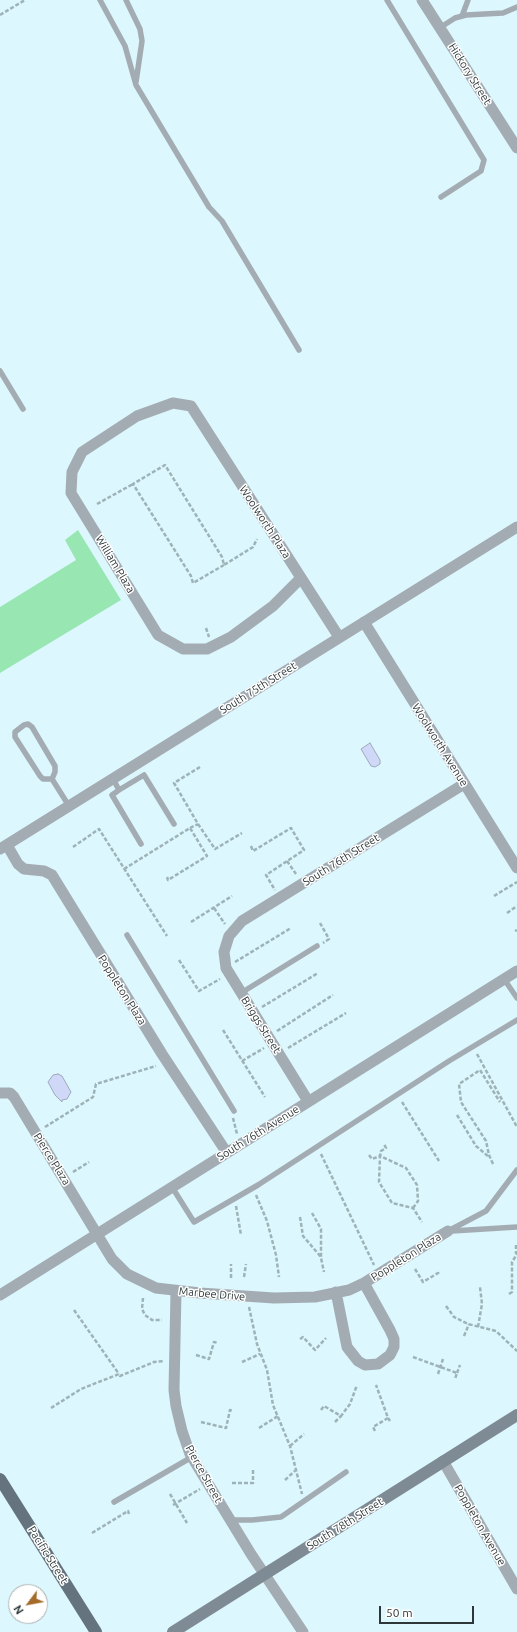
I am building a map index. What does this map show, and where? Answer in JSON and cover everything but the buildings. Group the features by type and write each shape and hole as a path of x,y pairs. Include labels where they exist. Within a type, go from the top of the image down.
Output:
{"main road":[{"name":"South 78th Street","path":"173,1632 517,1415"},
{"name":"Pacific Street","path":"0,1479 96,1632"}],"street":[{"name":"Hickory Street","path":"422,0 517,148"},
{"name":"Woolworth Plaza","path":"71,493 72,472 82,452 137,416 173,403 192,406 339,637"},
{"name":"William Plaza","path":"71,493 158,636 183,649 207,649 231,637 273,606 301,578"},
{"name":"South 75th Street","path":"4,847 517,527"},
{"name":"Woolworth Avenue","path":"364,622 464,784 515,861"},
{"name":"South 76th Street","path":"225,945 231,933 242,921 464,784"},
{"name":"Poppleton Plaza","path":"4,847 24,869 44,871 52,875 166,1060 227,1153"},
{"name":"Briggs Street","path":"225,945 226,968 308,1102"},
{"name":"South 76th Avenue","path":"0,1295 517,971"},
{"name":"Pierce Plaza","path":"0,1093 10,1093 14,1097 97,1234"},
{"name":"Poppleton Plaza","path":"349,1290 364,1283 448,1231"},
{"name":"Marbee Drive","path":"97,1234 112,1259 128,1274 156,1288 251,1297 298,1299 349,1290"},
{"name":"Poppleton Plaza","path":"336,1292 347,1347 358,1361 365,1365 378,1364 390,1355 394,1347 394,1339 364,1283"},
{"name":"Pierce Street","path":"176,1291 174,1390 182,1432 192,1457 230,1520 264,1575 303,1632"},
{"name":"Poppleton Avenue","path":"443,1461 517,1589"}],"lane":[{"path":"100,0 125,46 136,85 209,207 222,221 299,350"},
{"path":"126,0 140,29 142,41 136,85"},
{"path":"387,0 484,160 481,171 441,197"},
{"path":"462,16 468,0"},
{"path":"440,27 455,18 462,16 503,13 517,7"},
{"path":"0,371 23,409"},
{"path":"24,724 28,724 32,727 55,766 56,772 52,779 43,779 40,776 15,737 15,732 24,724"},
{"path":"141,844 112,795 119,790 144,775 174,824"},
{"path":"52,779 69,806"},
{"path":"113,779 119,790"},
{"path":"127,935 234,1111"},
{"path":"241,993 317,946"},
{"path":"504,979 517,998"},
{"path":"172,1187 194,1222 253,1187 517,1020"},
{"path":"448,1231 486,1211 517,1170"},
{"path":"448,1231 517,1227"},
{"path":"114,1502 192,1457"},
{"path":"230,1520 252,1520 281,1517 346,1472"}],"path":[{"path":"0,15 25,0"},
{"path":"97,504 165,465 222,557 224,565"},
{"path":"132,484 191,576 193,584 253,547 257,540"},
{"path":"200,767 174,783 198,824 215,850 242,833"},
{"path":"124,869 198,824"},
{"path":"167,877 168,880 207,856 190,828"},
{"path":"251,846 254,851 291,828 304,850 266,875 280,898"},
{"path":"73,846 99,830 167,936"},
{"path":"287,861 302,884"},
{"path":"494,896 517,882"},
{"path":"191,922 232,896"},
{"path":"507,913 517,906"},
{"path":"214,908 231,933"},
{"path":"320,923 324,930"},
{"path":"226,968 291,928"},
{"path":"179,960 199,992 212,984"},
{"path":"253,1013 318,973"},
{"path":"283,1027 333,995"},
{"path":"279,1054 346,1012"},
{"path":"223,1030 265,1098"},
{"path":"242,1061 272,1043"},
{"path":"473,1047 517,1127"},
{"path":"36,1133 93,1097 96,1084 150,1069 166,1060"},
{"path":"493,1164 486,1141 461,1102 459,1084 480,1070 500,1102"},
{"path":"398,1094 439,1161"},
{"path":"234,1111 233,1114 236,1133 242,1143"},
{"path":"457,1115 476,1146 490,1157"},
{"path":"384,1144 386,1148 382,1151 380,1156 379,1182 392,1203 413,1208 422,1222"},
{"path":"318,1146 378,1274"},
{"path":"369,1155 372,1159 380,1156 406,1168 417,1185 418,1201 413,1208"},
{"path":"64,1178 89,1162"},
{"path":"253,1187 267,1221 276,1255 279,1277"},
{"path":"235,1198 241,1235"},
{"path":"312,1213 321,1230 321,1258 324,1272"},
{"path":"300,1217 303,1236 321,1258"},
{"path":"509,1294 512,1292 512,1262 517,1254 516,1245"},
{"path":"231,1264 231,1278"},
{"path":"244,1277 246,1264"},
{"path":"415,1269 423,1282 438,1273 440,1275"},
{"path":"478,1327 482,1304 480,1287"},
{"path":"251,1297 249,1306 260,1354 267,1370 273,1405 290,1446 297,1469 304,1502"},
{"path":"143,1298 142,1309 145,1315 152,1320 162,1320"},
{"path":"446,1306 454,1317 468,1324 496,1331 517,1351"},
{"path":"74,1310 119,1374"},
{"path":"464,1336 468,1324"},
{"path":"300,1339 303,1336 314,1351 326,1338"},
{"path":"196,1355 209,1359 214,1342 218,1343"},
{"path":"242,1362 260,1354"},
{"path":"413,1357 457,1372"},
{"path":"438,1374 444,1359"},
{"path":"51,1408 80,1389 119,1374 120,1376 154,1362 175,1360"},
{"path":"455,1379 460,1365"},
{"path":"335,1422 350,1404 358,1385"},
{"path":"376,1385 390,1421"},
{"path":"321,1410 324,1406 341,1416"},
{"path":"201,1422 226,1428 230,1410 233,1411"},
{"path":"259,1428 278,1416"},
{"path":"375,1431 373,1427 388,1418"},
{"path":"290,1446 304,1434"},
{"path":"285,1480 297,1469"},
{"path":"232,1483 253,1484 253,1470"},
{"path":"174,1504 201,1488"},
{"path":"170,1494 174,1504 187,1523"},
{"path":"92,1533 128,1511 129,1514"}],"green space":[{"path":"78,530 121,600 0,673 0,607 76,560 65,540"}],"water":[{"path":"370,743 380,760 380,764 375,767 371,766 361,749"},
{"path":"58,1074 62,1076 71,1092 67,1099 62,1100 62,1102 55,1095 48,1082 53,1075"}]}
